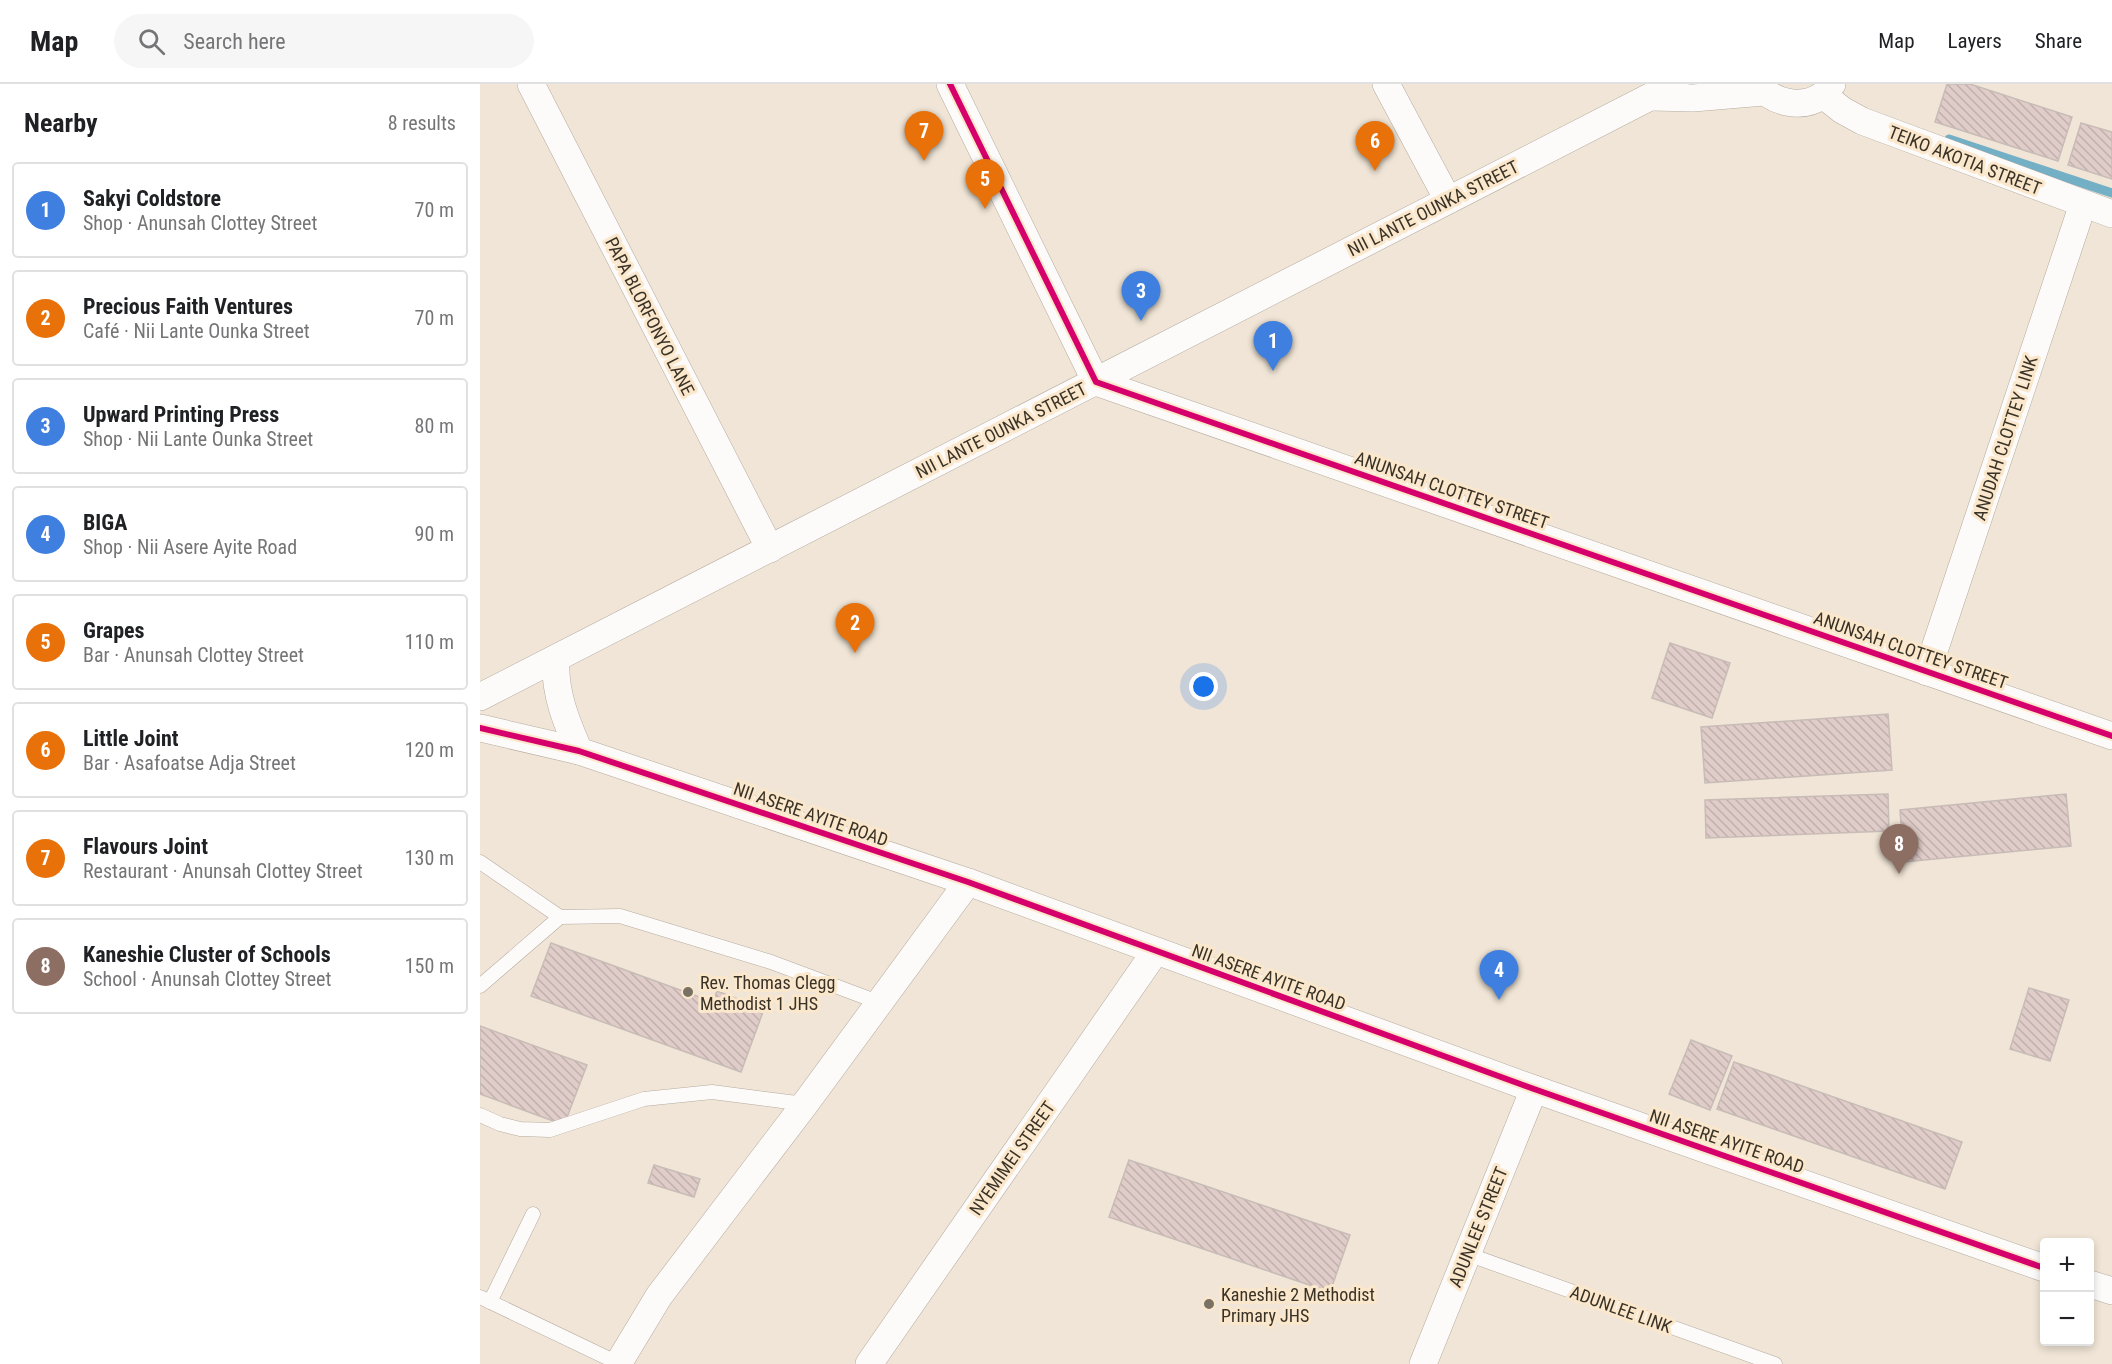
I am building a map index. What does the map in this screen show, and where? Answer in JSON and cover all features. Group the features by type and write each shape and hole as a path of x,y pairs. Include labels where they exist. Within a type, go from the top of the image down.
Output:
{"street":[{"name":"PAPA BLORFONYO LANE","path":"531,84 770,549"},
{"path":"951,84 1096,382"},
{"path":"1386,84 1448,200"},
{"name":"NII LANTE OUNKA STREET","path":"480,697 1675,84"},
{"name":"NII LANTE OUNKA STREET","path":"1651,97 1693,98 1761,88"},
{"path":"1761,88 1782,102 1804,103 1828,90"},
{"name":"TEIKO AKOTIA STREET","path":"1828,90 1842,110 1862,121 2112,214"},
{"name":"ANUDAH CLOTTEY LINK","path":"1927,672 2083,204"},
{"name":"ANUNSAH CLOTTEY STREET","path":"1096,382 2112,736"},
{"path":"556,658 555,676 564,716 579,751"},
{"name":"NII ASERE AYITE ROAD","path":"480,728 579,751 968,882 1534,1089 2040,1267"},
{"path":"618,1363 659,1296 805,1104 968,882"},
{"name":"NYEMIMEI STREET","path":"870,1364 1155,951"},
{"name":"ADUNLEE STREET","path":"1423,1364 1534,1089"},
{"path":"2094,1285 2112,1291"}],"lane":[{"path":"480,862 560,917 620,916 771,962 878,1002"},
{"path":"480,986 560,917"},
{"path":"480,1115 500,1124 520,1129 550,1130 644,1099 712,1092 805,1104"},
{"path":"533,1214 485,1299 618,1363"},
{"name":"ADUNLEE LINK","path":"1467,1254 1775,1364"}],"building":[{"path":"1947,84 1970,84 2072,117 2058,161 1935,122"},
{"path":"2081,123 2112,132 2112,179 2068,165"},
{"path":"1670,643 1730,663 1712,718 1652,698"},
{"path":"1888,714 1892,770 1705,783 1701,727"},
{"path":"1888,794 1889,831 1706,838 1705,800"},
{"path":"2066,794 2071,846 1904,862 1900,810"},
{"path":"551,943 713,1002 717,991 764,1009 741,1072 531,996"},
{"path":"2029,988 2069,1000 2050,1061 2010,1049"},
{"path":"480,1026 587,1065 564,1125 480,1094"},
{"path":"1691,1040 1732,1056 1710,1110 1669,1094"},
{"path":"1734,1062 1962,1142 1945,1189 1717,1109"},
{"path":"1129,1160 1350,1235 1330,1292 1109,1217"},
{"path":"654,1165 700,1179 694,1197 648,1183"}],"waterway":[{"path":"1949,139 2112,193"}],"cycle path":[{"path":"950,84 1096,382 2112,736"},
{"path":"480,728 579,751 968,882 1534,1089 2040,1267"}],"place":[{"name":"Flavours Joint","path":"924,161"},
{"name":"Little Joint","path":"1375,171"},
{"name":"Grapes","path":"985,209"},
{"name":"Upward Printing Press","path":"1141,321"},
{"name":"Sakyi Coldstore","path":"1273,371"},
{"name":"Precious Faith Ventures","path":"855,653"},
{"name":"Kaneshie Cluster of Schools","path":"1899,874"},
{"name":"Rev. Thomas Clegg Methodist 1 JHS","path":"688,992"},
{"name":"BIGA","path":"1499,1000"},
{"name":"Kaneshie 2 Methodist Primary JHS","path":"1209,1304"}]}
